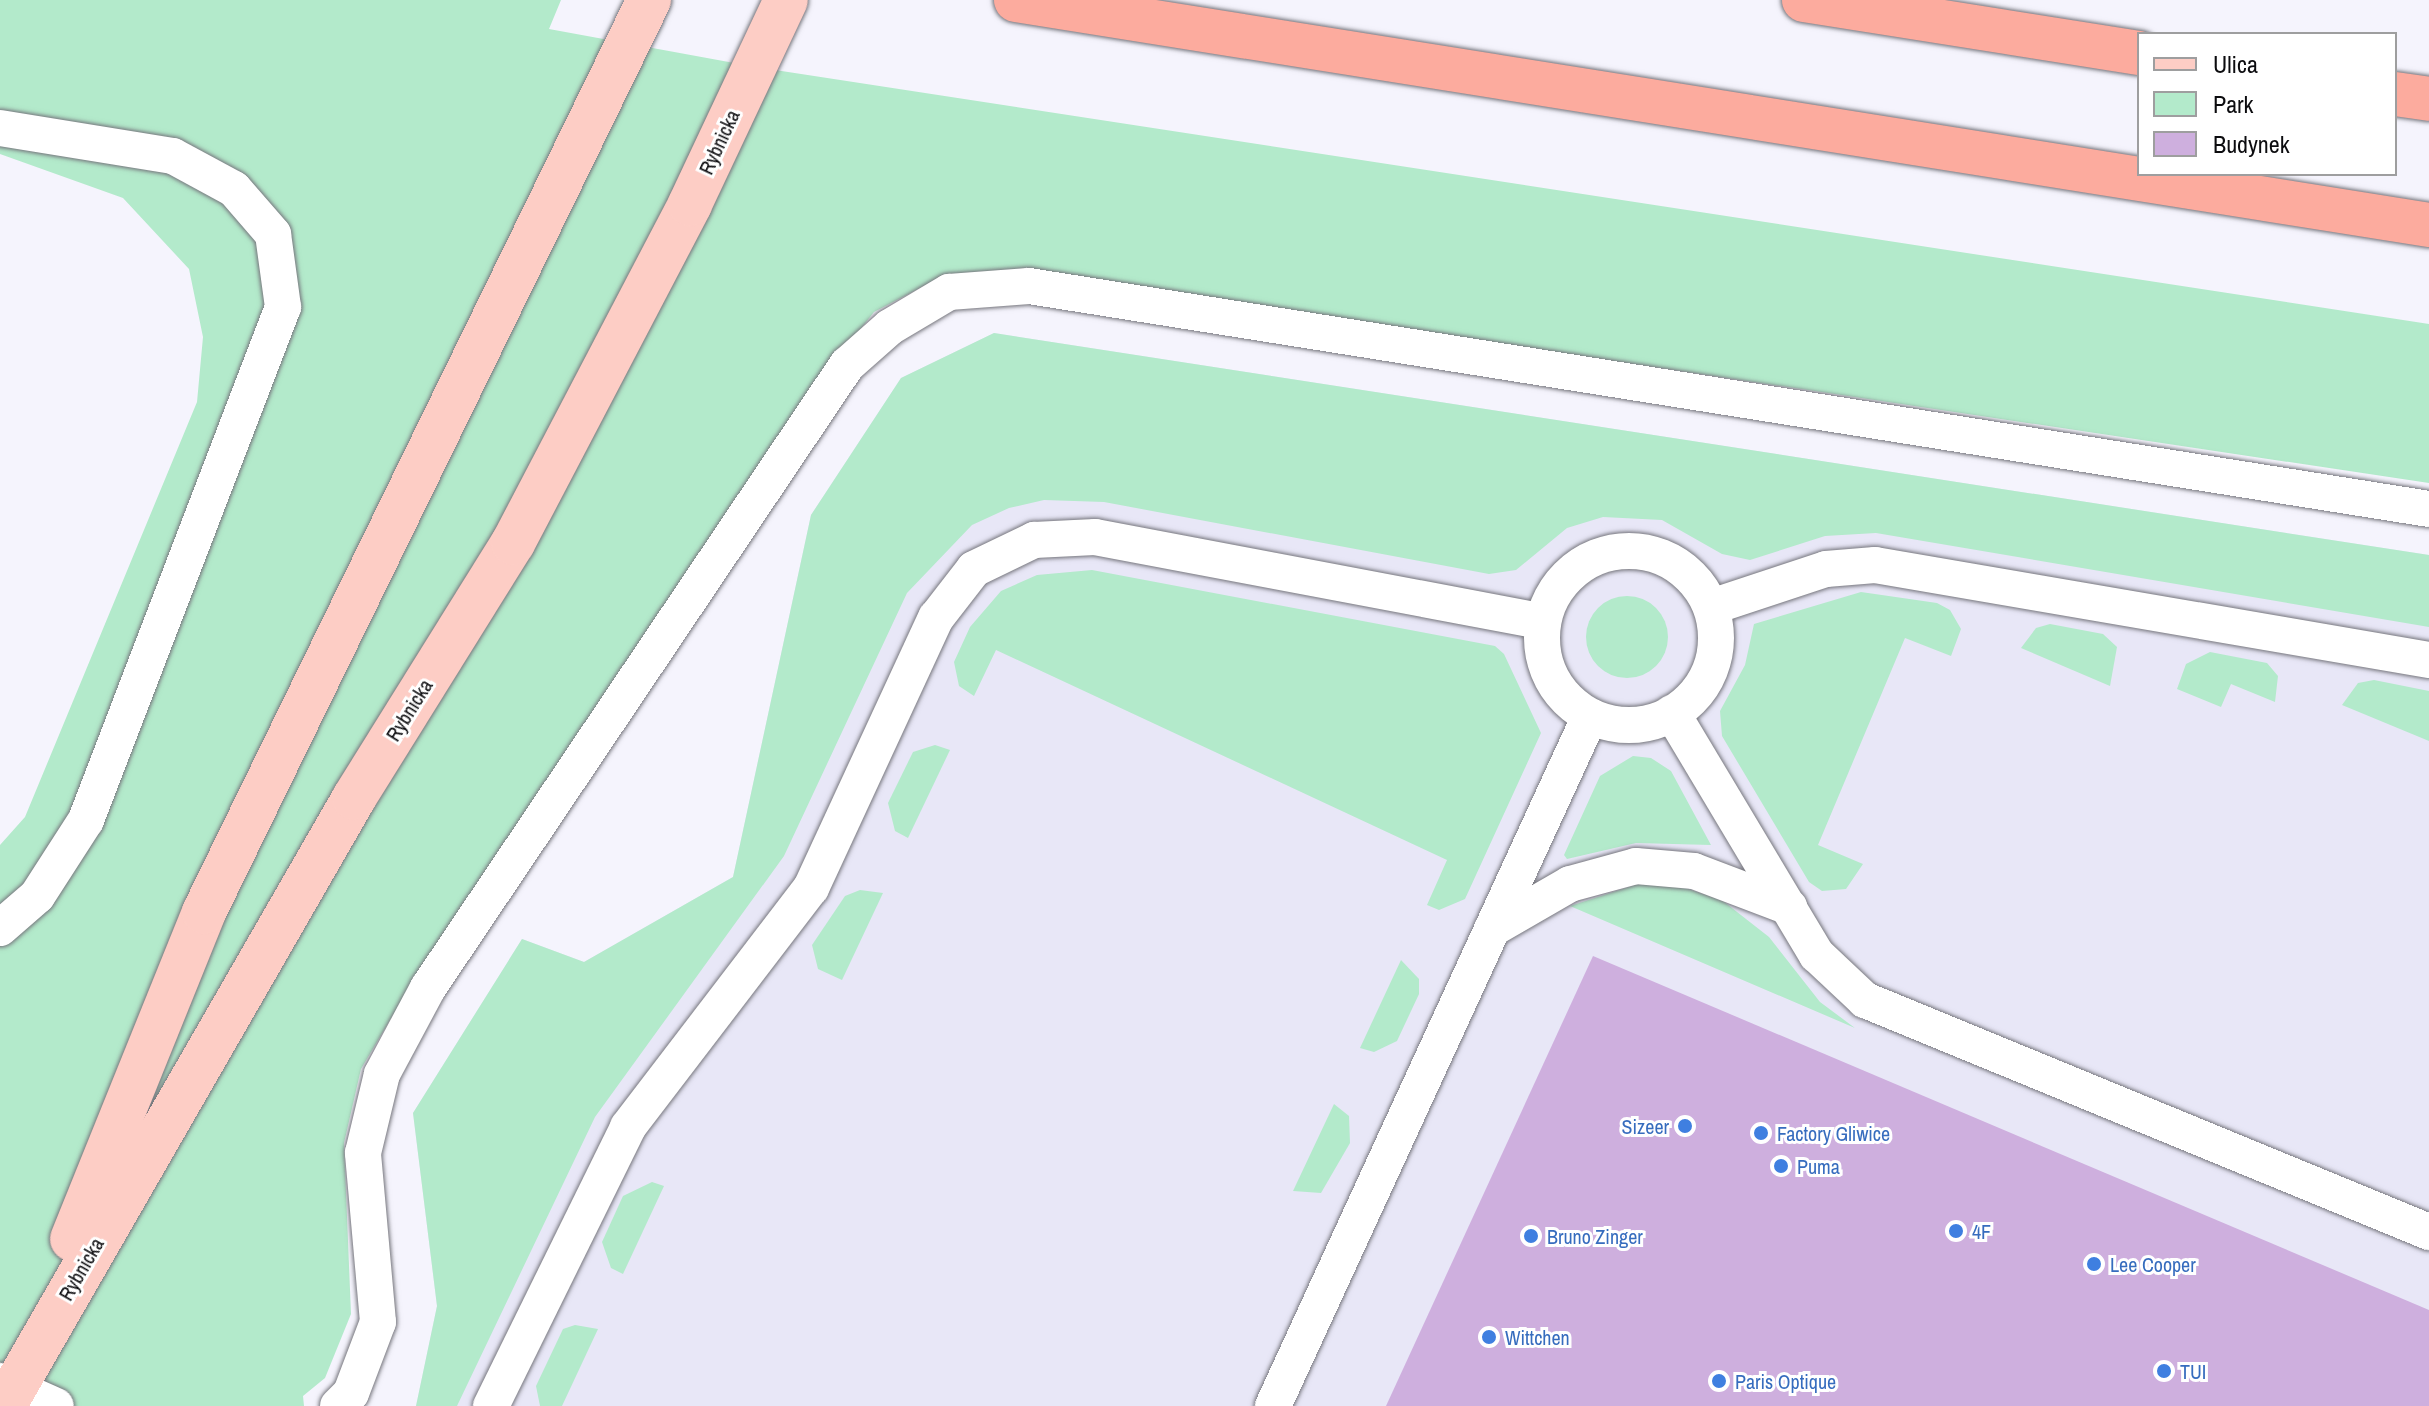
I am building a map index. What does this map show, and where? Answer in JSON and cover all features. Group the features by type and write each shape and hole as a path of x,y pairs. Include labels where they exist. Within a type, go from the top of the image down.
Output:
{"highway":[{"path":"1016,0 2429,225"},
{"path":"1804,0 2137,53"},
{"path":"2397,94 2429,99"}],"main road":[{"path":"6,1391 204,912 649,0"},
{"name":"Rybnicka","path":"6,1391 354,798 513,543 690,204 786,0"}],"lane":[{"path":"0,128 173,156 234,189 273,234 283,307 86,820 37,896 0,928"},
{"path":"338,1406 351,1393 378,1322 363,1153 382,1074 428,988 847,365 890,327 949,292 1029,286 2429,509"},
{"path":"491,1406 628,1127 811,888 936,618 974,569 1034,540 1095,537 1543,622"},
{"path":"1622,550 1676,564 1711,607 1717,631 1707,678 1672,713 1632,724 1590,716 1551,677 1543,622 1570,574 1622,550"},
{"path":"1711,607 1826,569 1875,565 2429,660"},
{"path":"1672,713 1817,955 1865,1000 2429,1232"},
{"path":"1273,1406 1590,716"},
{"path":"1492,929 1570,884 1636,866 1694,871 1789,907"},
{"path":"6,1391 56,1406"}],"shaded area":[{"name":"Factory Gliwice","path":"994,333 2429,555 2429,1406 416,1406 437,1306 413,1113 522,939 584,962 733,877 811,515 901,378"}],"green space":[{"path":"0,0 561,0 549,29 756,67 2429,324 2429,483 1032,274 945,275 874,312 840,355 419,971 361,1069 344,1143 351,1314 325,1378 303,1396 304,1406 0,1406 0,845 25,817 197,402 203,337 189,269 123,198 0,154"},
{"path":"994,333 2429,555 2429,627 1876,533 1825,536 1750,560 1722,554 1662,520 1603,517 1567,528 1516,570 1489,574 1104,502 1044,500 1009,508 972,525 907,593 784,856 595,1117 457,1406 416,1406 437,1306 413,1113 522,939 584,962 733,877 811,515 901,378"},
{"path":"1092,570 1495,646 1504,654 1541,733 1465,899 1439,910 1427,905 1447,860 996,650 974,696 959,686 954,662 970,627 1001,591 1037,575"},
{"path":"1861,592 1937,603 1950,610 1961,629 1951,656 1905,638 1818,845 1863,864 1846,889 1822,891 1809,882 1722,736 1720,711 1745,665 1754,624"},
{"path":"1627,596 1643,600 1656,608 1664,621 1668,637 1664,653 1656,666 1643,674 1627,678 1611,674 1598,666 1590,653 1586,637 1590,621 1598,608 1611,600"},
{"path":"2050,624 2103,634 2117,647 2110,686 2021,648 2036,628"},
{"path":"2210,652 2267,663 2278,676 2275,702 2231,684 2221,707 2177,689 2186,664"},
{"path":"2374,680 2429,691 2429,741 2342,705 2358,683"},
{"path":"935,745 950,750 908,838 895,831 888,803 913,752"},
{"path":"1633,756 1651,758 1671,771 1711,845 1636,843 1567,859 1564,855 1600,776"},
{"path":"1638,884 1680,886 1723,901 1769,937 1820,1002 1855,1028 1570,906"},
{"path":"860,890 883,893 842,980 818,969 812,945 845,896"},
{"path":"1401,960 1419,979 1419,994 1397,1041 1374,1052 1360,1048"},
{"path":"1334,1104 1349,1116 1350,1143 1321,1193 1293,1191"},
{"path":"652,1182 664,1186 623,1274 611,1268 602,1242 623,1196"},
{"path":"575,1325 598,1329 562,1406 540,1406 536,1386 563,1329"}],"building":[{"name":"Factory Gliwice","path":"1593,956 2429,1310 2429,1406 1386,1406"}],"place":[{"name":"Sizeer","path":"1685,1126"},
{"name":"Factory Gliwice","path":"1761,1133"},
{"name":"Puma","path":"1781,1166"},
{"name":"4F","path":"1956,1231"},
{"name":"Bruno Zinger","path":"1531,1236"},
{"name":"Lee Cooper","path":"2094,1264"},
{"name":"Wittchen","path":"1489,1337"},
{"name":"TUI","path":"2164,1371"},
{"name":"Paris Optique","path":"1719,1381"}]}
